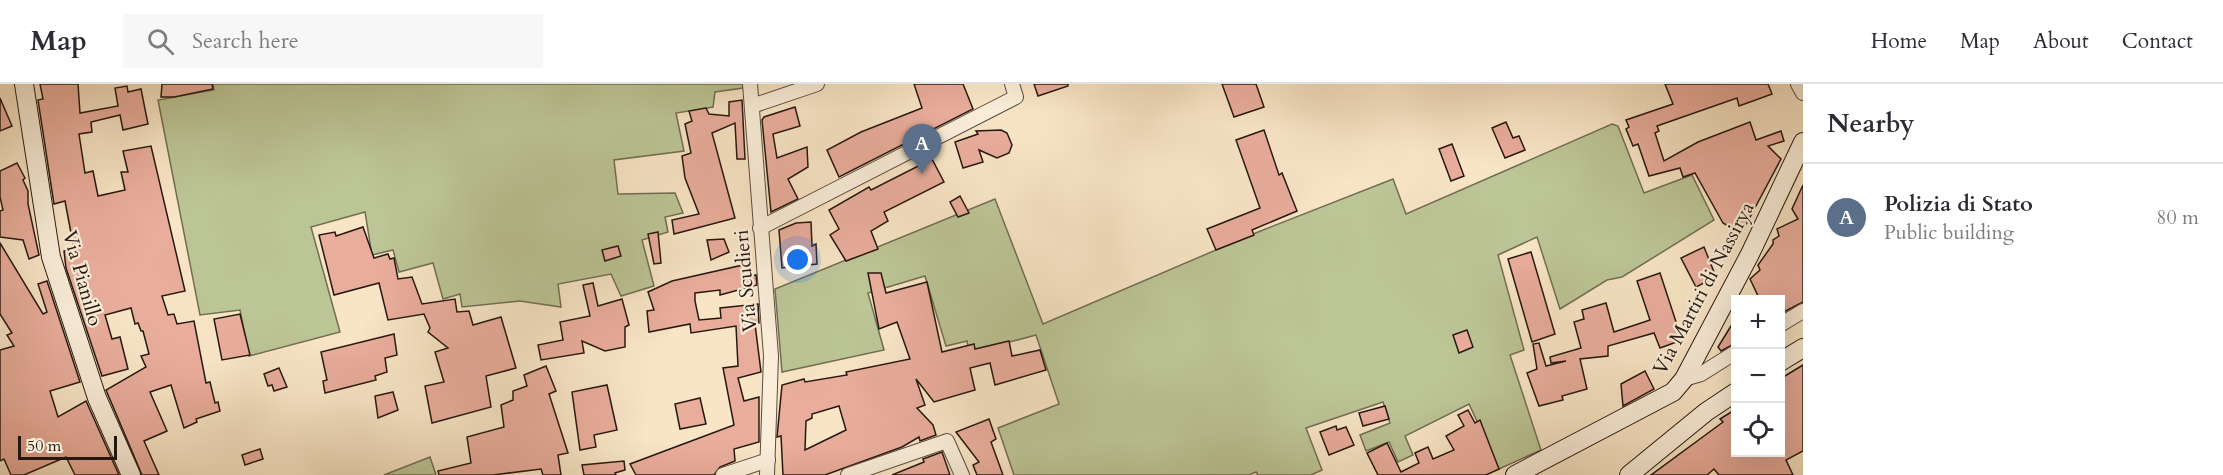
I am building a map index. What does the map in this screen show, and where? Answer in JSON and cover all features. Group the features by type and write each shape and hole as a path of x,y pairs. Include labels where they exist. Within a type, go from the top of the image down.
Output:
{"street":[{"name":"Via Pianillo","path":"24,84 51,257 97,398 131,475"},
{"name":"Via Scudieri","path":"750,84 771,356 767,475"},
{"path":"752,106 817,84"},
{"path":"760,228 1016,97 1012,84"},
{"path":"1798,84 1803,93"},
{"name":"Via Martiri di Nassirya","path":"1515,475 1666,398 1684,379 1750,254 1803,142"},
{"path":"1785,322 1803,311"},
{"path":"1785,359 1803,348"},
{"path":"1684,379 1701,374 1731,355"},
{"path":"1629,475 1706,412 1731,395"},
{"path":"848,475 947,441 962,475"},
{"path":"723,475 768,460"}],"green space":[{"path":"213,84 743,84 743,88 715,92 713,107 676,113 684,151 614,160 618,194 675,193 683,213 665,217 668,232 642,240 654,286 621,296 611,274 558,284 561,307 520,301 462,307 460,294 443,299 433,263 399,272 393,250 372,255 365,212 311,227 340,332 249,356 240,310 200,315 158,100 214,90"},
{"path":"1612,124 1618,126 1644,193 1692,175 1714,220 1622,277 1607,280 1560,309 1537,237 1498,255 1524,350 1510,355 1541,450 1499,469 1469,404 1405,436 1413,455 1398,462 1389,442 1366,451 1360,435 1390,423 1383,402 1306,428 1322,470 1311,475 1258,475 1256,472 1249,475 1014,475 998,428 1059,404 1036,335 969,353 967,341 946,346 925,276 868,293 884,350 782,372 775,289 995,199 1043,324 1258,232 1393,179 1406,214"},
{"path":"430,457 436,475 384,475"}],"building":[{"path":"40,84 78,84 80,113 118,106 115,88 127,86 128,92 141,89 148,124 123,130 120,115 91,122 92,132 79,134 85,173 93,171 98,196 125,190 121,172 128,172 123,151 151,146 185,291 162,296 168,315 174,314 177,324 194,321 206,383 210,382 215,403 218,402 220,411 196,419 197,422 184,428 171,385 150,392 167,431 144,441 159,475 142,475 106,390 146,367 141,356 149,354 143,331 138,323 135,324 131,308 105,315 112,339 120,337 128,369 102,376 66,268 64,251 74,249 65,201 54,204 38,100 43,99"},
{"path":"162,84 212,84 213,89 174,97 161,97"},
{"path":"914,84 963,84 973,109 839,177 827,150 861,132 922,108"},
{"path":"1034,84 1068,84 1068,86 1038,96"},
{"path":"1222,84 1256,84 1264,107 1234,117"},
{"path":"1665,84 1768,84 1772,94 1739,106 1737,98 1657,126 1659,131 1655,133 1664,161 1698,142 1750,122 1756,140 1781,131 1784,141 1768,146 1781,159 1741,234 1723,223 1695,173 1683,177 1680,168 1649,176 1638,144 1633,146 1626,129 1629,127 1626,120 1673,104"},
{"path":"0,98 12,126 0,131"},
{"path":"742,100 745,159 737,159 735,123 712,133 735,218 674,234 672,220 699,214 685,178 682,156 691,153 685,124 692,121 689,111 706,108 709,114 729,116 729,102"},
{"path":"795,107 800,126 773,134 777,158 807,147 808,167 788,179 798,199 771,212 762,120 764,117"},
{"path":"1506,122 1513,138 1519,136 1525,150 1505,158 1492,128"},
{"path":"1001,130 1007,133 1012,145 1009,153 997,158 979,150 983,162 963,168 955,142 978,134 976,131"},
{"path":"1264,130 1279,175 1282,173 1297,211 1252,230 1254,235 1216,250 1207,229 1260,208 1236,140"},
{"path":"1452,144 1464,176 1451,181 1439,149"},
{"path":"932,159 944,182 884,212 888,221 871,231 878,249 846,261 830,235 839,229 829,210 869,187 871,190"},
{"path":"17,163 25,178 23,180 28,191 28,204 39,255 29,259 23,240 0,237 0,211 3,210 0,197 0,171"},
{"path":"1803,185 1803,302 1785,311 1785,295 1758,295 1750,279 1760,270 1758,265 1773,244 1773,240 1779,236 1777,229 1798,219 1792,209"},
{"path":"960,196 969,213 958,217 950,202"},
{"path":"811,222 812,246 816,244 817,264 782,268 779,230 796,223"},
{"path":"363,227 374,258 388,254 390,259 394,258 398,279 412,277 422,304 455,299 457,312 469,311 473,325 501,317 516,368 486,376 491,407 432,423 425,386 444,382 435,352 448,348 428,332 430,328 424,314 388,320 379,283 334,295 319,235 335,232 336,236"},
{"path":"658,232 661,263 654,264 648,234"},
{"path":"724,239 729,252 711,260 707,240"},
{"path":"0,243 43,314 47,312 38,284 47,281 80,382 50,391 58,417 86,401 119,475 75,475 66,457 24,475 11,475 4,459 0,461 0,350 14,346 7,335 12,333 0,314"},
{"path":"618,246 621,256 605,261 602,250"},
{"path":"1704,247 1716,277 1696,287 1681,258"},
{"path":"1531,252 1555,334 1532,342 1508,259"},
{"path":"743,265 746,277 756,275 757,285 720,295 720,290 695,293 695,301 699,320 721,318 720,308 758,304 759,323 755,324 761,372 738,378 744,401 759,397 759,442 734,449 735,461 720,467 714,475 636,475 630,464 734,425 723,368 738,366 736,326 691,333 690,324 649,332 647,311 654,310 648,292 672,281"},
{"path":"868,273 881,273 886,293 927,282 942,352 974,344 975,349 1009,341 1012,356 1040,350 1046,370 995,385 990,363 970,368 975,390 934,402 916,379 925,405 917,408 933,425 936,435 920,441 919,437 902,447 825,475 783,475 781,436 777,437 782,385 804,379 805,382 847,375 846,372 910,359 897,322 879,329","holes":["839,406 846,430 805,450 806,421 812,418 812,414"]},
{"path":"1660,273 1682,340 1660,348 1654,333 1608,346 1608,356 1580,359 1587,389 1562,396 1563,400 1539,406 1527,373 1537,369 1533,344 1539,343 1546,366 1566,361 1551,363 1550,357 1581,348 1574,322 1584,319 1582,310 1606,303 1614,332 1650,320 1637,281"},
{"path":"593,283 598,306 622,299 629,325 625,327 625,347 605,351 582,341 584,353 541,360 538,345 563,340 560,322 590,316 583,285"},
{"path":"240,314 250,355 222,360 214,319"},
{"path":"1731,326 1731,346 1721,351 1718,347"},
{"path":"1467,330 1473,347 1459,353 1453,335"},
{"path":"394,334 397,355 385,358 387,372 375,376 376,380 325,393 323,381 327,380 321,352"},
{"path":"1803,365 1803,451 1786,460 1793,475 1719,475 1714,469 1707,475 1651,475 1723,422 1720,419 1731,412 1731,457 1785,457 1785,376"},
{"path":"546,366 556,391 549,394 568,453 558,455 561,475 543,475 541,469 493,475 439,475 438,471 471,463 467,437 504,427 501,405 513,400 513,391 527,386 524,375"},
{"path":"279,368 287,387 274,391 272,385 268,386 264,374"},
{"path":"1645,371 1654,389 1623,406 1621,384"},
{"path":"607,385 617,430 594,435 596,447 580,450 572,392"},
{"path":"393,392 398,410 378,418 375,396"},
{"path":"700,398 706,424 680,429 675,404"},
{"path":"1385,406 1389,419 1363,426 1359,413"},
{"path":"1468,410 1475,423 1480,420 1499,469 1486,475 1378,475 1367,453 1387,443 1401,472 1419,463 1415,453 1428,447 1433,459 1454,450 1446,436 1464,426 1458,415"},
{"path":"989,419 996,439 991,442 1003,475 977,475 973,465 979,462 956,432"},
{"path":"1336,426 1337,430 1346,427 1354,445 1329,455 1320,432"},
{"path":"260,449 263,459 245,465 242,455"},
{"path":"942,452 950,475 892,475 924,462 923,459"},
{"path":"624,461 625,470 615,473 616,475 584,475 582,465"}],"place":[{"name":"Polizia di Stato","path":"922,174"}]}
